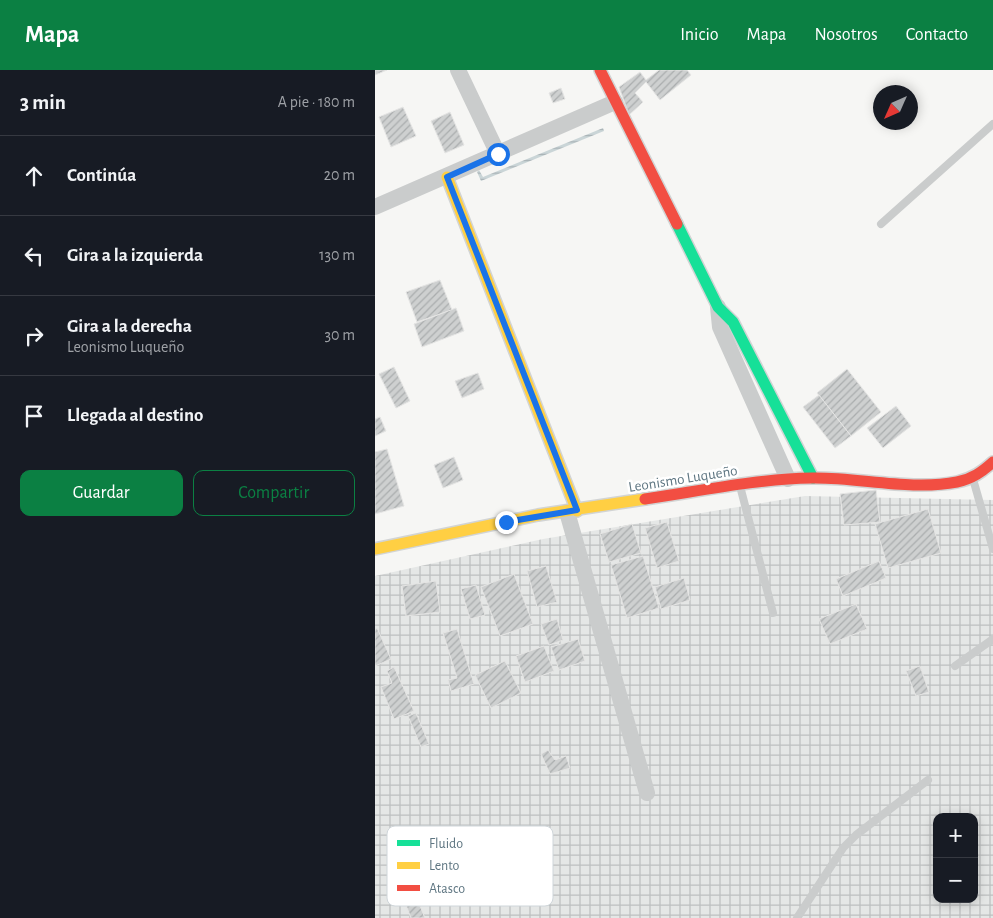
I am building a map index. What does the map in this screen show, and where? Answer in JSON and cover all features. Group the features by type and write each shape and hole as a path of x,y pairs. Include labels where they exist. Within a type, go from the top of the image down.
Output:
{"street":[{"path":"458,70 498,154"},
{"path":"600,70 718,307 733,322 813,478"},
{"path":"375,207 615,102"},
{"path":"447,177 572,511 647,793"},
{"path":"718,307 720,327 788,479"},
{"name":"Leonismo Luqueño","path":"375,549 538,515 788,479 813,478 927,484 957,482 981,477 993,462"}],"lane":[{"path":"881,224 993,124"},
{"path":"981,477 993,549"},
{"path":"739,485 773,613"},
{"path":"955,666 993,638"},
{"path":"797,918 843,848 856,835 928,780"}],"shaded area":[{"path":"603,128 604,131 481,181 477,172 479,170 483,177"},
{"path":"805,496 993,500 993,918 375,918 375,576 543,539"}],"building":[{"path":"375,70 387,70 375,75"},
{"path":"659,70 687,70 691,75 660,100 646,82 635,93 643,102 629,115 619,87 640,72 646,80"},
{"path":"561,88 565,99 553,103 549,93"},
{"path":"403,107 416,136 391,147 379,117"},
{"path":"450,112 464,145 445,153 431,121"},
{"path":"440,280 452,310 417,322 406,292"},
{"path":"456,308 464,331 422,347 414,324"},
{"path":"394,367 410,401 396,408 379,374"},
{"path":"847,369 881,412 851,436 817,393"},
{"path":"478,373 484,389 462,398 455,381"},
{"path":"819,395 851,436 835,448 803,407"},
{"path":"896,406 911,426 883,448 867,428"},
{"path":"380,417 386,431 375,436 375,419"},
{"path":"387,449 404,506 375,514 375,452"},
{"path":"454,457 463,480 443,488 434,465"},
{"path":"876,490 880,522 844,525 840,494"},
{"path":"928,509 941,553 888,568 875,524"},
{"path":"667,522 679,561 657,568 645,528"},
{"path":"632,524 641,553 609,562 600,534"},
{"path":"643,556 659,608 627,618 611,565"},
{"path":"879,561 886,578 843,596 836,579"},
{"path":"546,566 557,602 537,607 527,571"},
{"path":"514,574 533,624 500,636 481,587"},
{"path":"684,578 690,600 661,609 655,587"},
{"path":"436,581 440,612 406,616 402,586"},
{"path":"476,585 485,615 470,619 461,589"},
{"path":"856,604 867,629 830,644 819,619"},
{"path":"557,619 563,640 549,645 541,624"},
{"path":"377,628 391,659 375,666 375,629"},
{"path":"457,629 474,684 451,691 448,680 457,678 443,633"},
{"path":"578,639 585,661 559,670 551,647"},
{"path":"544,646 554,671 525,682 516,656"},
{"path":"505,661 521,693 491,708 475,675"},
{"path":"920,666 929,692 916,696 906,671"},
{"path":"394,667 414,711 394,719 381,687 392,683 387,671"},
{"path":"416,713 429,744 421,747 408,716"},
{"path":"548,750 555,760 566,756 570,768 550,774 541,754"},
{"path":"406,906 420,906 425,918 411,918"}],"traffic: fast":[{"path":"677,224 718,307 733,322 813,478"}],"traffic: slow":[{"path":"447,177 577,511"},
{"path":"375,549 538,515 645,499"}],"traffic: jam":[{"path":"600,70 677,224"},
{"path":"645,499 749,483 791,479 830,478 921,485 939,484 957,482 972,477 993,462"}],"route":[{"path":"498,154 447,177 577,510 538,515 506,522"}]}
